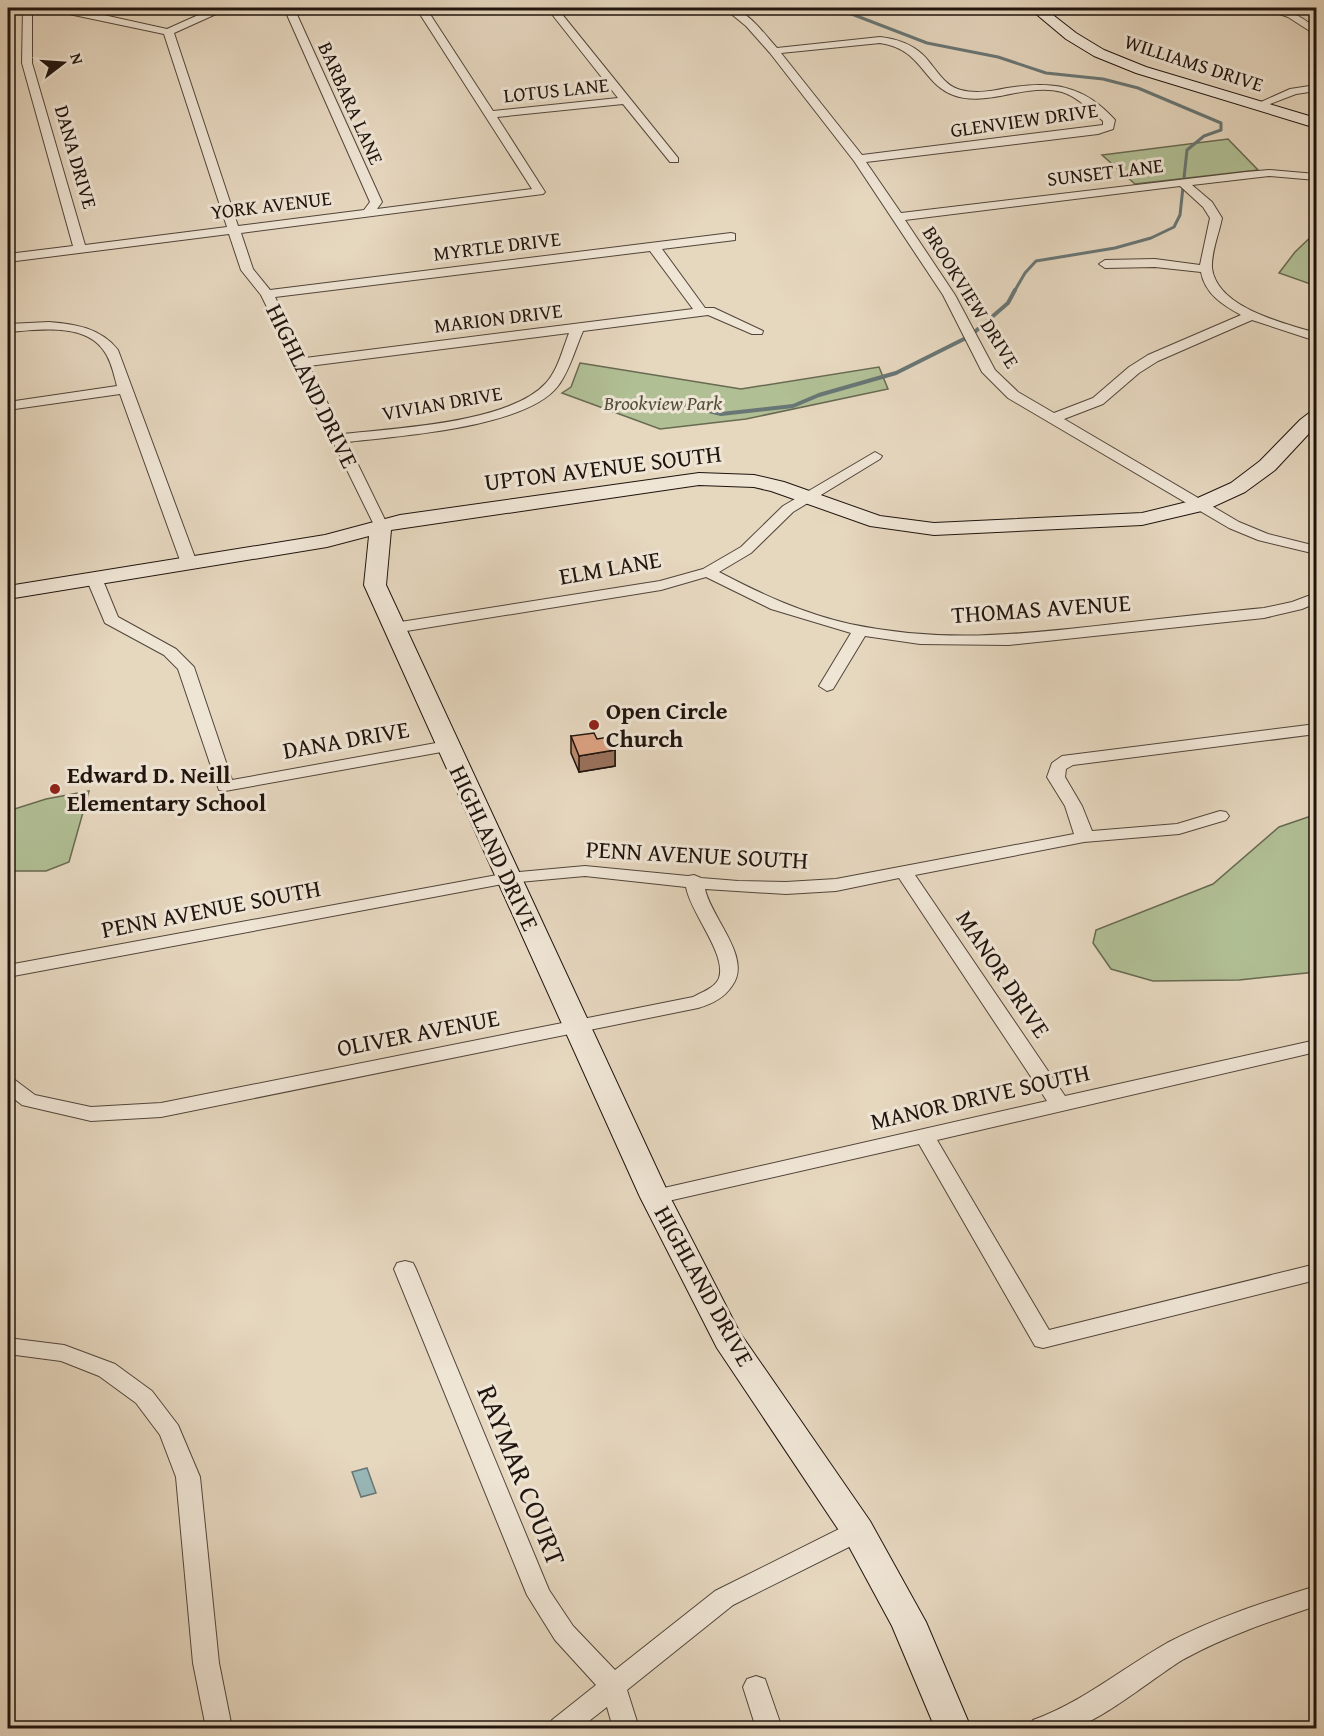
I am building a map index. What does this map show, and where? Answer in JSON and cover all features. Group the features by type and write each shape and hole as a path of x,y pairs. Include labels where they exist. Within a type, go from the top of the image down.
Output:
{"street":[{"name":"DANA DRIVE","path":"29,8 27,9 27,63 80,249"},
{"path":"65,8 74,12 168,32 221,8"},
{"name":"BARBARA LANE","path":"289,8 376,201 369,212"},
{"path":"421,8 489,115"},
{"path":"552,8 674,160"},
{"name":"BROOKVIEW DRIVE","path":"729,8 750,24 774,51 859,159 949,296 989,372 1013,395 1234,525 1263,537 1317,550"},
{"name":"WILLIAMS DRIVE","path":"1036,8 1071,36 1099,53 1141,70 1317,123"},
{"path":"1267,8 1292,15 1317,32"},
{"name":"HIGHLAND DRIVE","path":"168,32 247,270 267,294 381,526 375,585 576,1027 655,1197 728,1340 858,1531 908,1622 953,1728"},
{"name":"GLENVIEW DRIVE","path":"774,51 880,40 896,41 907,46 945,88 952,91 974,94 1042,87 1060,88 1074,93 1109,120 1109,127 1098,131 859,159"},
{"path":"1257,106 1294,91 1317,88"},
{"name":"LOTUS LANE","path":"489,115 626,100"},
{"name":"YORK AVENUE","path":"8,258 539,192 489,115"},
{"name":"SUNSET LANE","path":"898,217 1269,173 1317,177"},
{"path":"1182,182 1208,206 1216,218 1205,269 1215,293 1231,305 1252,315 1317,337"},
{"name":"MYRTLE DRIVE","path":"267,294 731,237"},
{"path":"654,247 701,311 709,311 757,331"},
{"path":"1105,264 1155,263 1205,269"},
{"name":"MARION DRIVE","path":"301,363 701,311"},
{"path":"1052,420 1098,401 1134,370 1153,358 1252,315"},
{"path":"8,328 46,325 79,330 104,340 111,350 189,563"},
{"name":"VIVIAN DRIVE","path":"338,439 483,419 525,406 541,396 552,385 578,327"},
{"path":"8,406 125,389"},
{"name":"UPTON AVENUE SOUTH","path":"8,592 327,541 400,521 699,479 754,481 808,496 877,522 934,529 1142,519 1170,514 1198,504 1232,491 1251,480 1317,417"},
{"name":"ELM LANE","path":"394,628 661,585 708,572 746,550 788,509 875,456"},
{"name":"THOMAS AVENUE","path":"708,572 772,606 814,620 860,631 931,640 997,641 1264,613 1297,606 1317,598"},
{"name":"DANA DRIVE","path":"94,578 111,620 170,652 186,667 225,786 447,746"},
{"path":"827,686 860,631"},
{"path":"1084,837 1076,808 1056,777 1058,767 1068,760 1317,729"},
{"name":"PENN AVENUE SOUTH","path":"8,971 508,878 585,871 738,886 786,888 837,885 1084,837 1179,829 1220,816"},
{"name":"MANOR DRIVE","path":"904,872 1060,1104"},
{"name":"OLIVER AVENUE","path":"8,1085 29,1100 91,1114 162,1110 698,1002 718,992 728,979 729,958 698,901 694,880"},
{"name":"MANOR DRIVE SOUTH","path":"655,1197 1317,1046"},
{"path":"925,1136 1043,1340 1317,1272"},
{"name":"RAYMAR COURT","path":"405,1269 539,1595 564,1633 614,1686"},
{"path":"8,1346 64,1353 107,1370 144,1397 170,1431 188,1477 206,1663 219,1728"},
{"path":"561,1728 724,1598 858,1531"},
{"path":"1042,1728 1066,1722 1176,1652 1257,1614 1317,1596"},
{"path":"614,1686 626,1728"},
{"path":"756,1687 769,1728"}],"green space":[{"path":"1228,139 1258,170 1135,184 1102,155"},
{"path":"1316,232 1316,286 1279,273 1295,252"},
{"name":"Brookview Park","path":"580,363 741,389 879,367 888,389 746,419 660,429 562,393 571,387"},
{"path":"89,791 69,862 46,871 8,871 8,811 46,799"},
{"path":"1316,816 1316,972 1239,980 1153,981 1111,969 1093,943 1096,930 1213,884 1279,827"}],"water":[{"path":"367,1468 376,1493 361,1497 352,1472"}],"building":[{"path":"594,733 597,739 609,737 615,750 579,756 571,736"}],"waterway":[{"path":"836,8 927,43 998,57 1046,73 1103,79 1138,88 1221,123 1221,130 1204,136 1187,150 1180,215 1174,227 1151,238 1115,248 1036,261 1025,273 1014,292"},
{"path":"684,405 721,414 793,406 819,395 896,373 970,336 1008,303 1015,290"}],"place":[{"name":"Open Circle Church","path":"594,725"},
{"name":"Edward D. Neill Elementary School","path":"55,789"}]}
